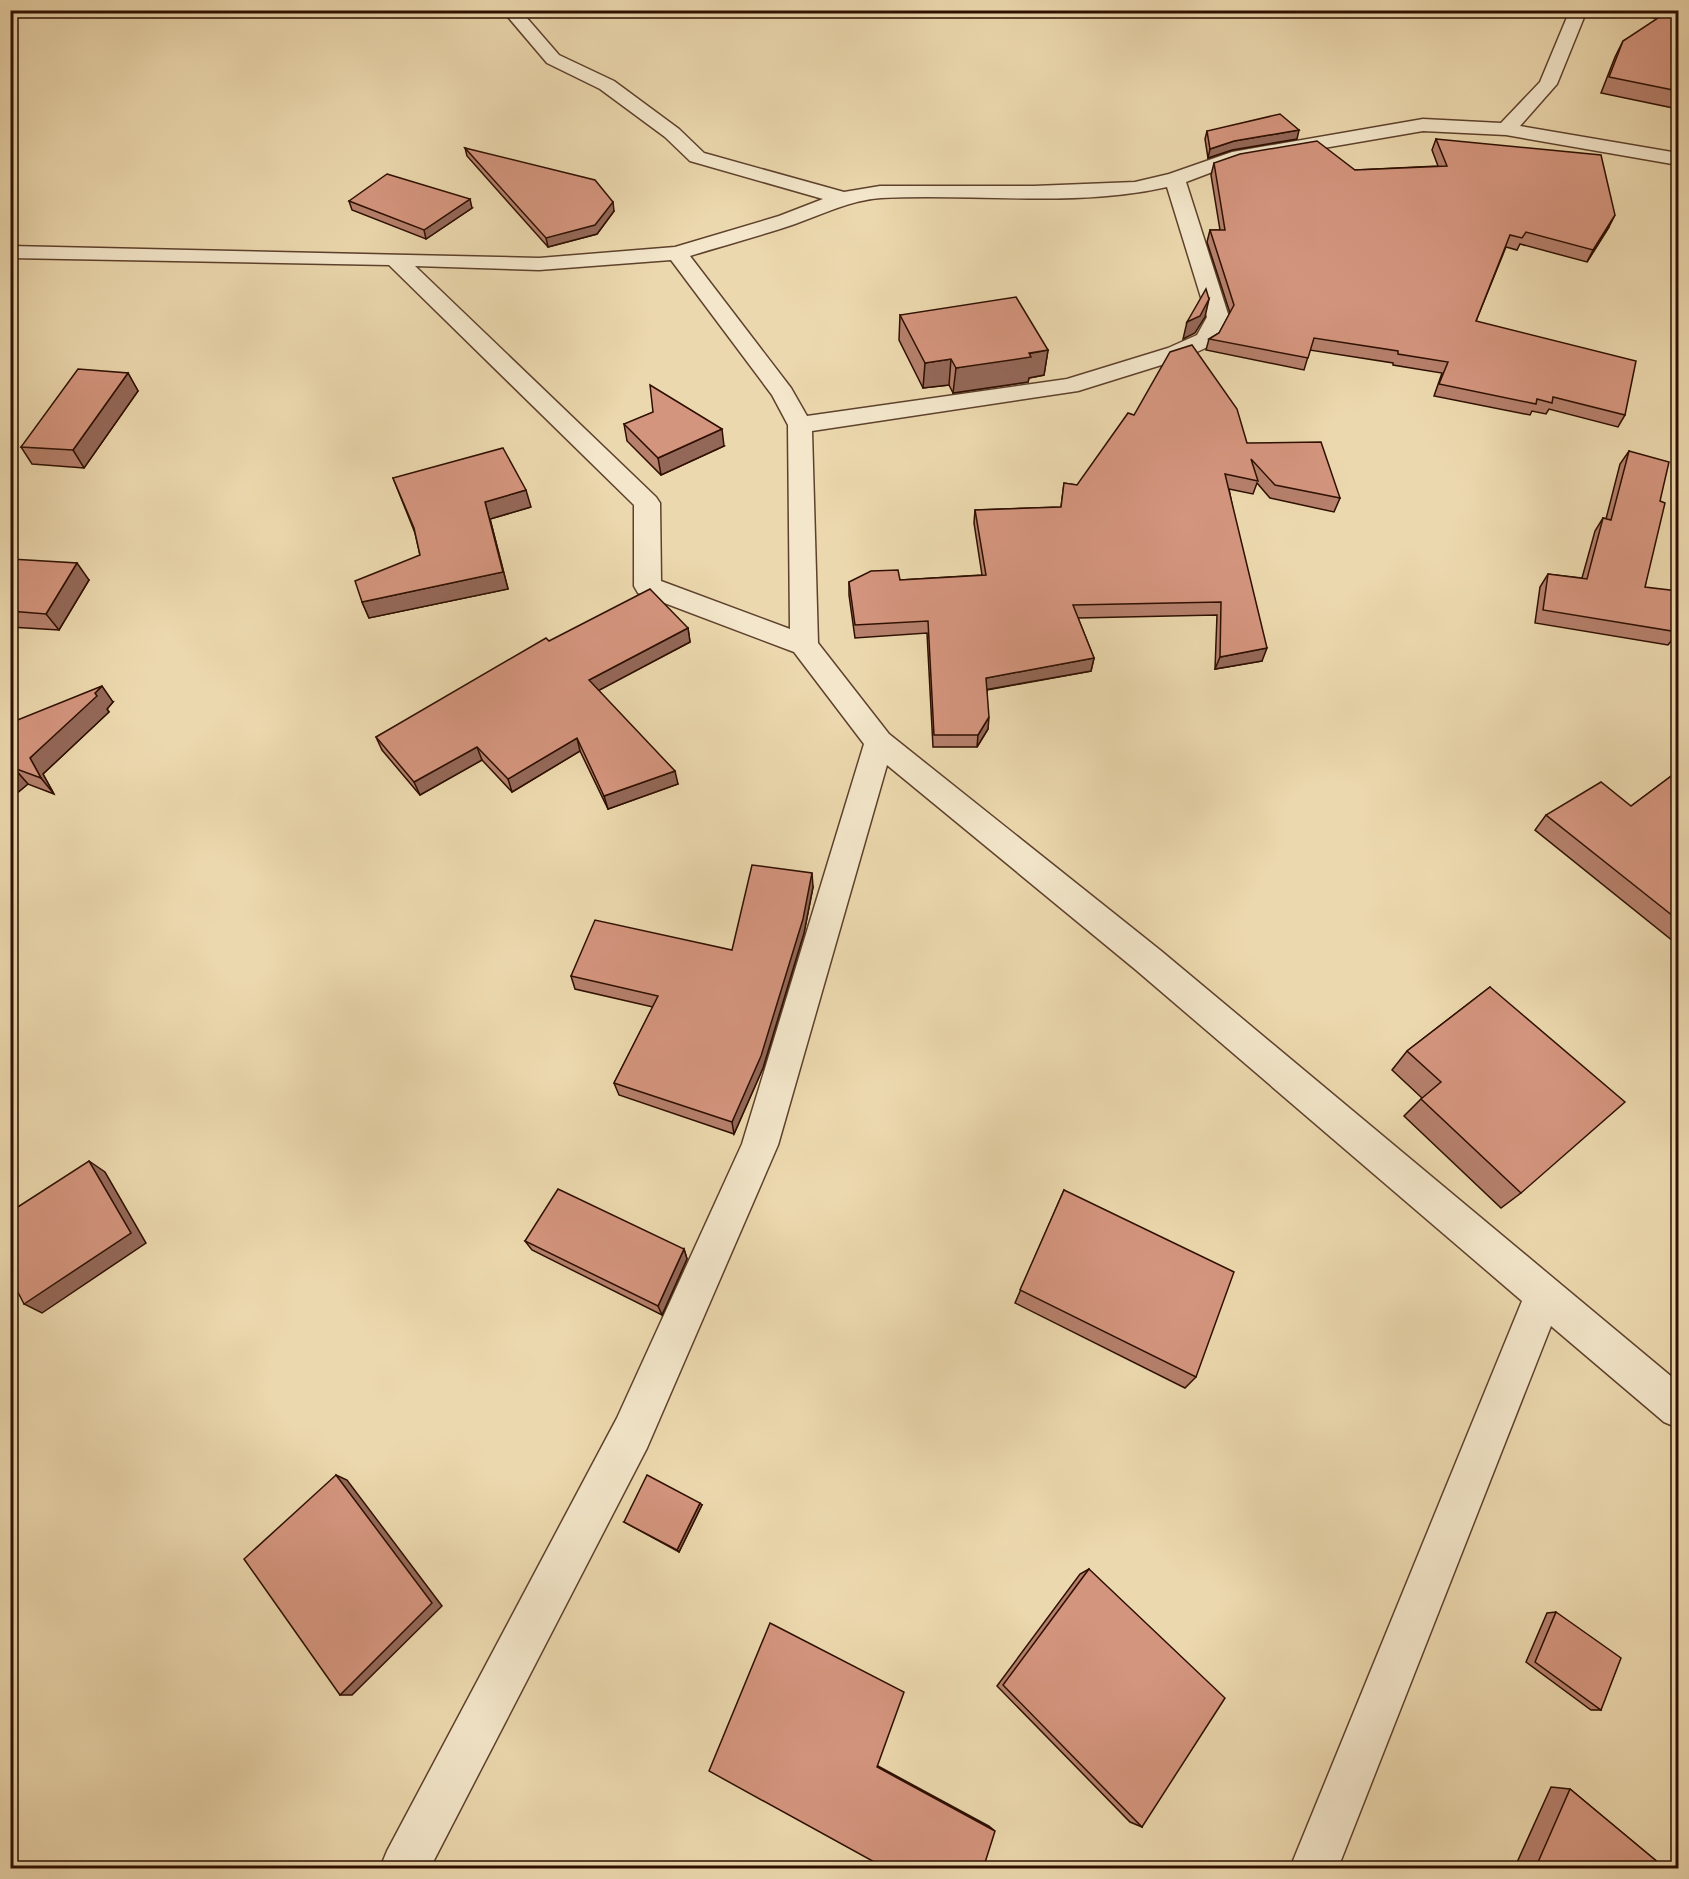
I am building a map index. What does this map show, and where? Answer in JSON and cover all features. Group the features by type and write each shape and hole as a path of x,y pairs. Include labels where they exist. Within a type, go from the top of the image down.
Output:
{"street":[{"path":"510,10 553,59 607,84 672,133 697,157 736,170 844,198"},
{"path":"1506,129 1548,84 1579,10"},
{"path":"1649,10 1678,20"},
{"path":"10,252 539,264 677,253 786,219 844,198 880,192 1034,192 1135,188 1175,179 1232,158 1423,125 1506,129 1678,159"},
{"path":"800,425 1070,386 1176,353 1206,339 1218,317 1175,179"},
{"path":"677,253 783,393 800,425 804,645"},
{"path":"395,259 647,503 648,586 804,645 879,742 1148,960 1678,1408"},
{"path":"404,1869 632,1433 760,1145 879,742"},
{"path":"1314,1869 1544,1294"}],"building":[{"path":"1670,10 1678,11 1678,91 1609,77 1623,41"},
{"path":"1280,114 1299,130 1234,141 1210,149 1207,131"},
{"path":"1436,139 1601,155 1615,215 1593,250 1526,232 1522,238 1510,235 1476,321 1636,361 1625,415 1553,397 1552,403 1537,399 1536,404 1439,384 1448,362 1398,354 1398,351 1314,338 1308,358 1209,339 1219,333 1234,305 1210,230 1225,230 1214,163 1240,154 1317,141 1355,170 1447,166"},
{"path":"465,148 595,180 613,202 595,225 546,238"},
{"path":"387,174 470,199 424,230 349,201"},
{"path":"1206,289 1209,299 1200,316 1187,322"},
{"path":"1016,297 1048,350 1029,353 1031,357 956,368 951,359 925,363 900,315"},
{"path":"1192,345 1237,409 1247,443 1321,442 1340,498 1275,485 1251,459 1258,481 1225,474 1267,648 1220,657 1221,602 1073,605 1094,658 986,678 989,717 978,735 934,735 928,621 855,625 849,582 871,571 898,570 900,580 986,575 975,510 1061,507 1064,483 1077,485 1128,413 1134,415 1170,352"},
{"path":"78,369 128,373 73,450 21,447"},
{"path":"650,385 722,429 658,458 624,424 653,412"},
{"path":"503,448 526,490 485,502 503,572 362,602 355,581 420,555 414,528 393,478"},
{"path":"1629,451 1669,462 1660,501 1665,503 1645,587 1678,591 1678,632 1543,610 1548,574 1587,579 1603,518 1611,520"},
{"path":"10,559 77,563 46,614 10,611"},
{"path":"650,589 688,628 589,680 675,771 604,796 577,738 508,779 477,747 414,782 376,737 546,638 549,641"},
{"path":"102,686 95,693 97,696 30,758 41,778 14,768 10,771 10,723"},
{"path":"1678,771 1678,920 1546,815 1601,782 1631,806"},
{"path":"752,865 812,873 803,919 761,1056 732,1122 614,1083 658,996 571,976 595,920 732,950"},
{"path":"1490,987 1625,1102 1521,1193 1421,1099 1441,1082 1407,1051"},
{"path":"89,1161 131,1233 24,1304 10,1277 10,1212"},
{"path":"558,1189 684,1249 658,1306 525,1241"},
{"path":"1064,1190 1234,1272 1196,1377 1020,1290"},
{"path":"336,1475 432,1603 340,1695 244,1559"},
{"path":"647,1475 700,1503 677,1550 624,1522"},
{"path":"1089,1569 1225,1698 1142,1827 1003,1685"},
{"path":"1556,1612 1621,1658 1601,1710 1535,1662"},
{"path":"770,1623 904,1692 877,1767 995,1831 983,1869 887,1869 709,1771"},
{"path":"1570,1789 1666,1869 1535,1869"}]}
